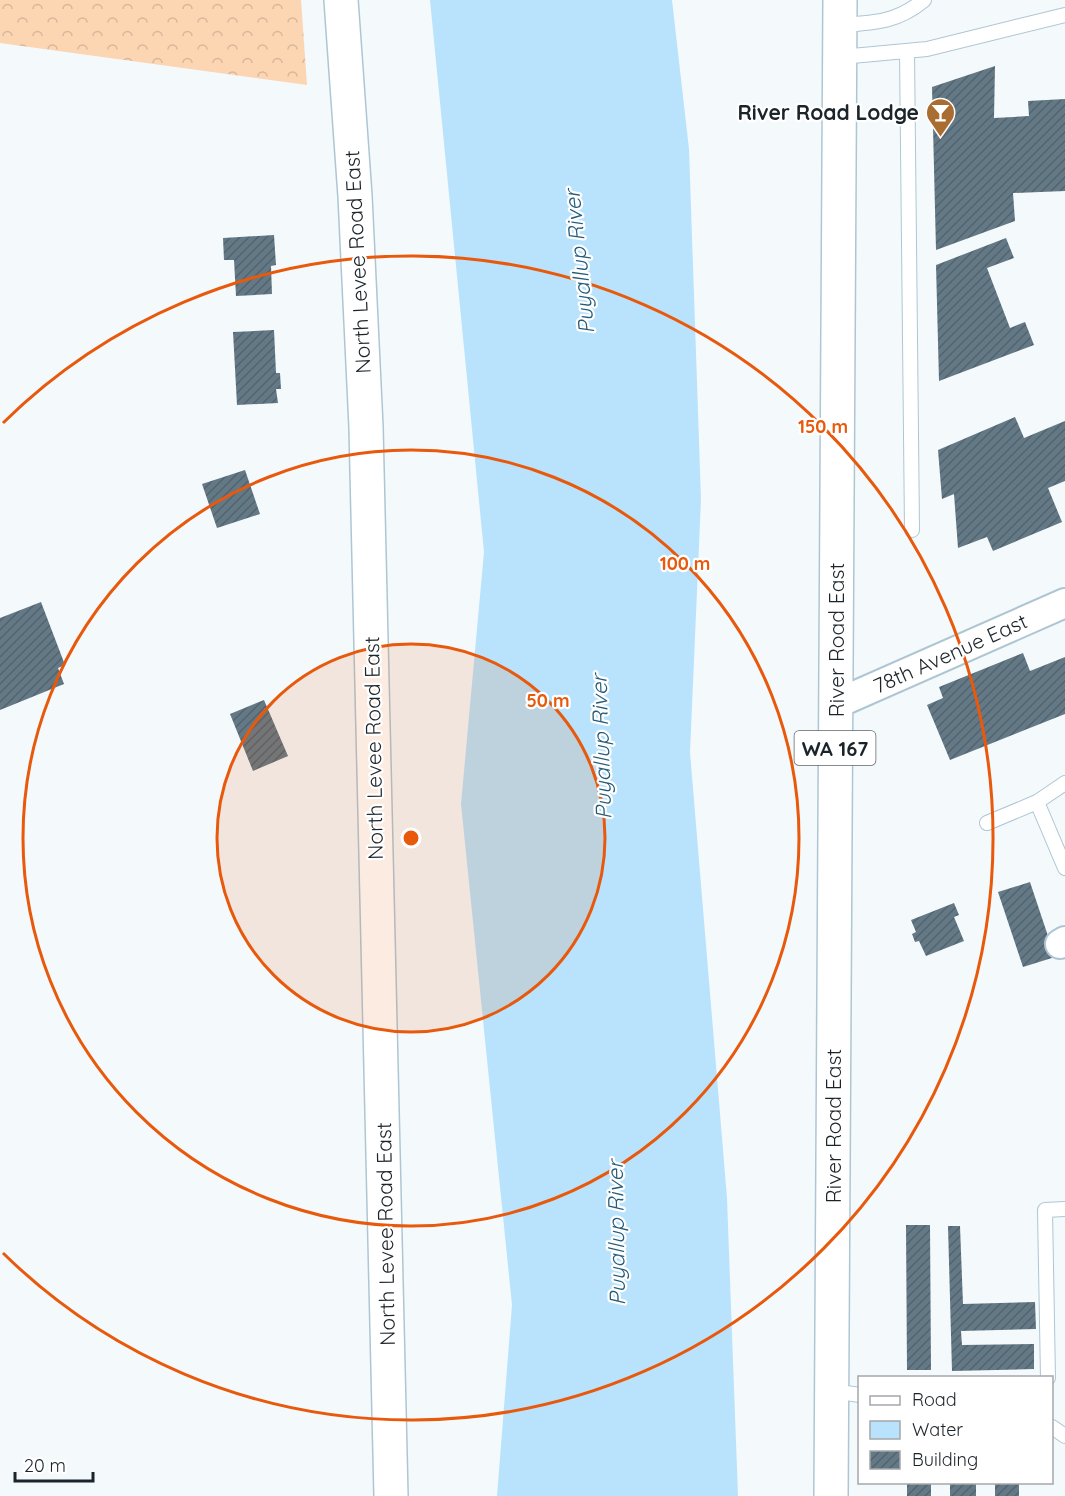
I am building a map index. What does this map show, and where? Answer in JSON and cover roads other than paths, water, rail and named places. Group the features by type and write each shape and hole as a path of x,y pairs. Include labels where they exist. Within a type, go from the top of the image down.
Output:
{"street":[{"name":"North Levee Road East","path":"341,0 355,196 366,427 391,1496"},
{"name":"River Road East","path":"831,1496 846,1393 836,704 841,57 839,12"},
{"name":"78th Avenue East","path":"836,704 1065,603"}],"lane":[{"path":"839,12 879,23 903,15 924,0"},
{"path":"841,57 927,49 1065,15"},
{"path":"907,51 912,530"},
{"path":"987,823 1037,802 1065,783"},
{"path":"1037,802 1065,867"},
{"path":"1048,1376 1045,1210 1065,1209"}],"water":[{"name":"Puyallup River","path":"430,0 672,0 689,149 701,499 690,752 727,1198 738,1496 497,1496 512,1305 461,804 484,552"}],"place":[{"name":"River Road Lodge","path":"940,138"}]}
